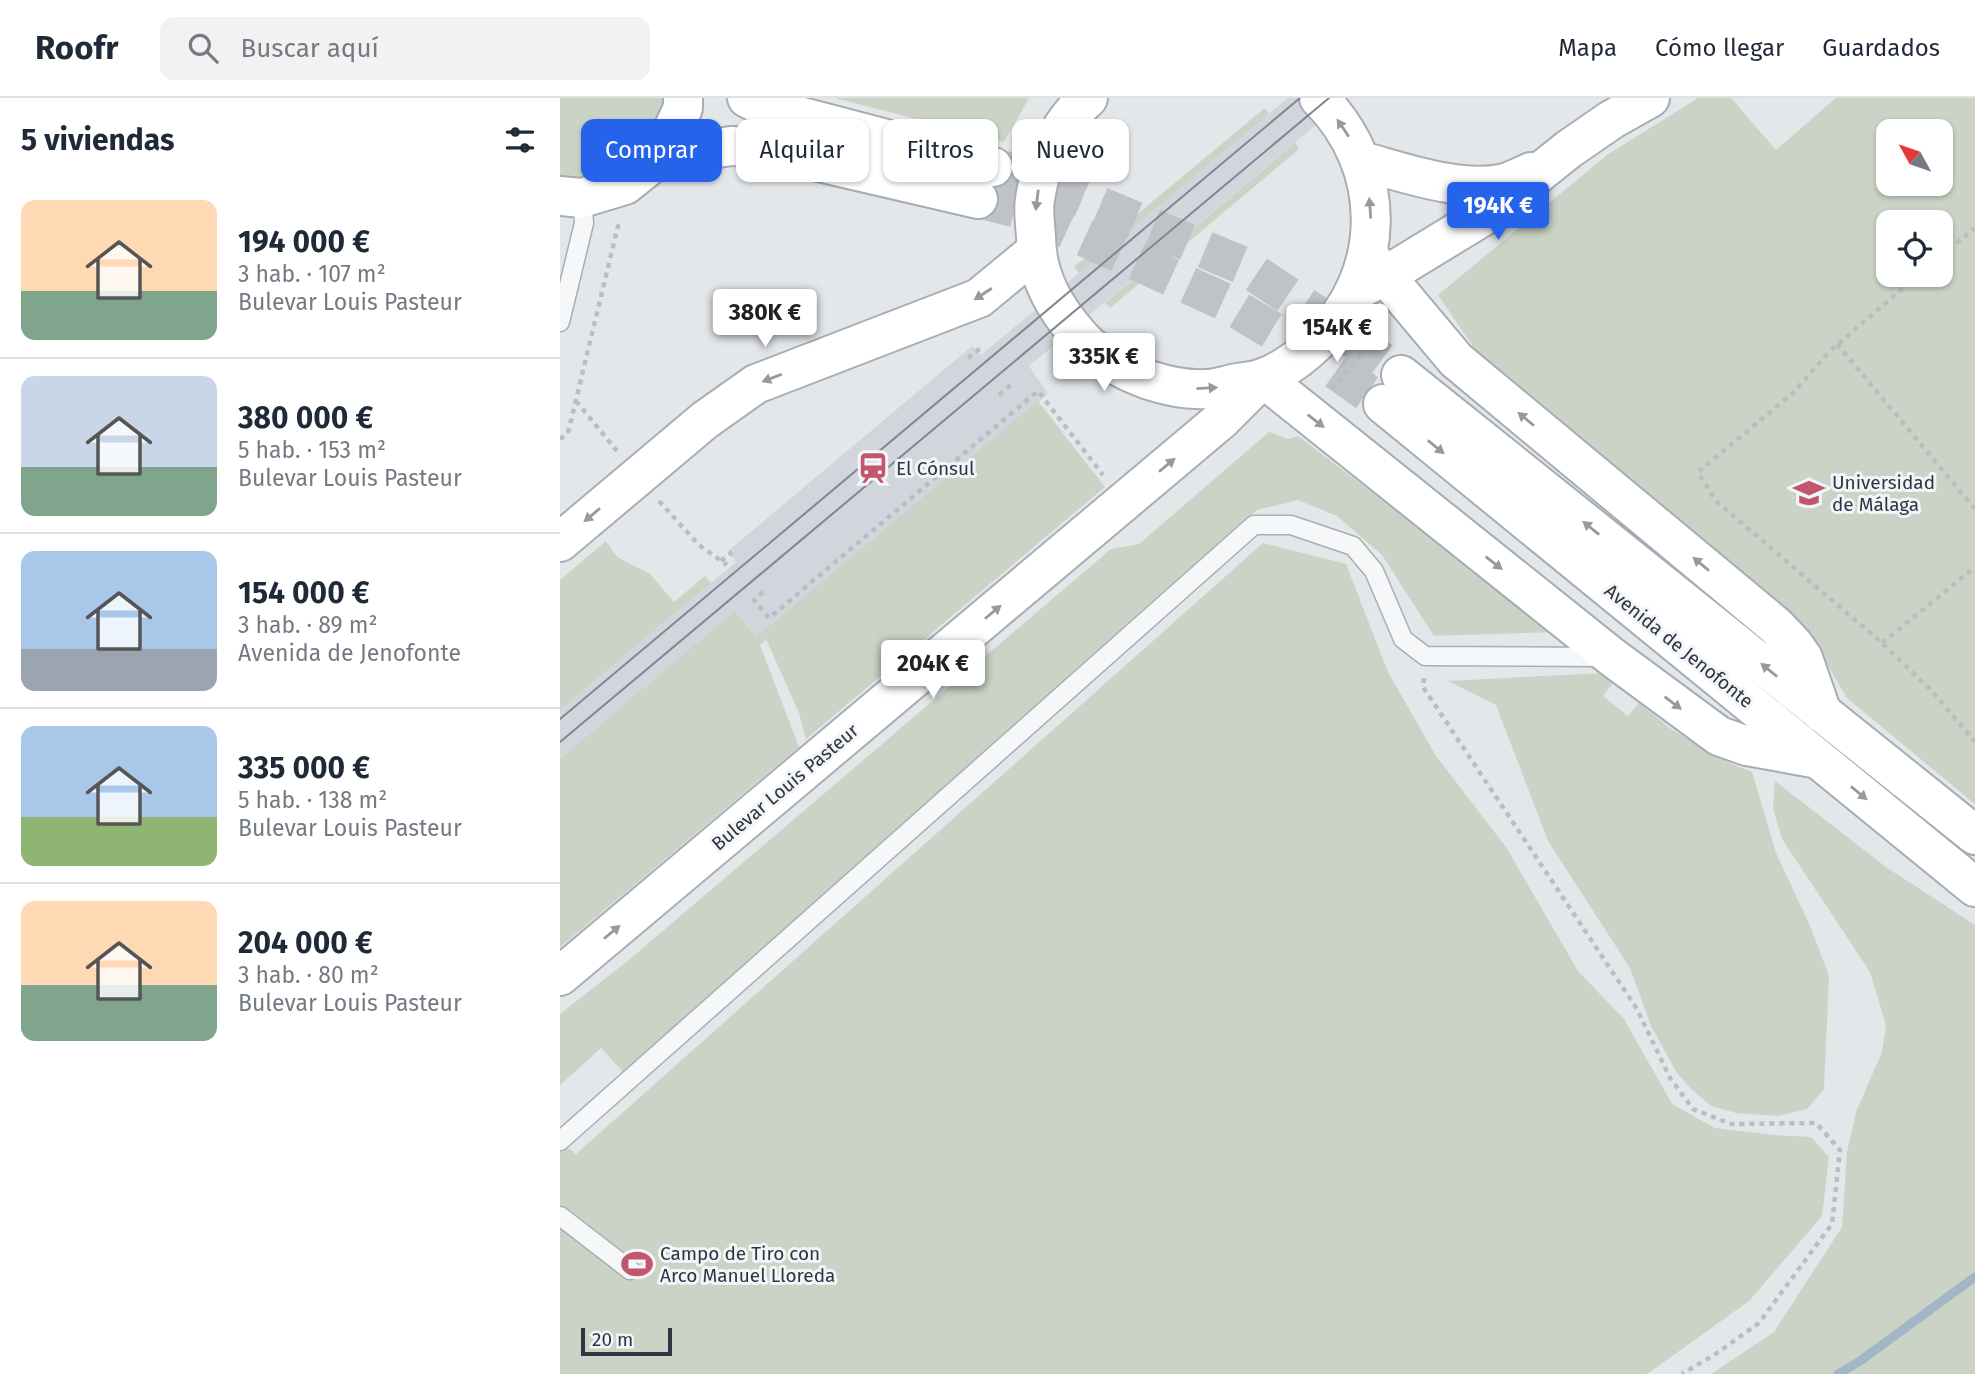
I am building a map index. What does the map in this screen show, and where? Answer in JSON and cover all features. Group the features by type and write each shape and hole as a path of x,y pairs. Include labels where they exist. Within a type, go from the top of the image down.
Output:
{"main road":[{"path":"678,119 683,108 683,98"},
{"path":"722,148 754,147 985,183 768,108 747,98"},
{"path":"1088,98 1077,107 1049,150 1035,200 1036,251 1043,278 1064,319 1092,349 1127,372 1166,386 1207,390 1263,378 1301,357 1333,327 1370,274 1490,212 1569,149"},
{"path":"1319,98 1352,140 1361,161 1369,192 1370,274 1456,360 1776,626 1803,658 1822,713"},
{"path":"1361,161 1440,182 1503,184 1530,173 1650,98"},
{"path":"571,197 629,182"},
{"path":"560,541 705,420 757,384 979,298 1036,251"},
{"path":"1263,378 1612,657 1719,736 1747,747 1818,759"},
{"name":"Bulevar Louis Pasteur","path":"560,975 1221,420 1263,378"},
{"name":"Avenida de Jenofonte","path":"1975,835 1822,713 1392,389 1818,759 1975,887"}],"lane":[{"path":"560,322 584,223 571,197"},
{"path":"560,1141 1254,525 1291,524 1353,546 1374,571 1403,639 1425,656 1612,657"},
{"path":"560,1216 630,1270"}],"path":[{"path":"560,439 568,433 618,226"},
{"path":"1953,246 1975,228"},
{"path":"1904,287 1837,344 1792,394 1698,472 1716,502 1882,643 1931,690 1975,742"},
{"path":"1837,344 1975,509"},
{"path":"968,358 983,346"},
{"path":"999,395 1013,383"},
{"path":"763,592 754,600 769,618 1038,391 1106,479"},
{"path":"576,400 621,456"},
{"path":"560,431 568,433"},
{"path":"653,494 699,545 727,565"},
{"path":"721,561 732,552"},
{"path":"1882,643 1975,567"},
{"path":"1425,656 1423,687 1637,1009 1670,1078 1693,1110 1731,1124 1816,1123 1840,1150 1832,1224 1759,1323 1682,1374"}],"shaded area":[{"path":"560,98 664,98 658,119 581,119 581,178 560,178"},
{"path":"835,98 1029,98 1017,119 1012,119 1012,128 1004,142 998,140 998,119 916,119"},
{"path":"1288,98 1348,98 1029,366 1048,394 756,637 736,612 560,759 560,710 736,562 728,551 972,346 981,355"},
{"name":"Universidad de Málaga","path":"1698,98 1731,98 1776,150 1836,98 1975,98 1975,804 1847,698 1805,627 1481,358 1438,295 1607,155"},
{"path":"1265,108 1269,114 1079,273 1074,267"},
{"path":"1295,143 1299,149 1110,308 1105,303"},
{"path":"1038,401 1105,487 806,739 799,713 766,639 760,645 799,747 560,947 560,759 735,611 756,637"},
{"path":"1269,432 1288,439 1298,436 1556,632 1434,636 1382,555 1337,516 1298,500 1257,510 624,1073 601,1048 560,1085 560,1014 630,959 1111,549 1139,544"},
{"path":"606,541 617,557 650,574 674,602 705,576 711,583 560,710 560,580"},
{"path":"1263,543 1346,564 1388,672 1436,756 1506,847 1578,971 1624,1019 1672,1104 1715,1128 1811,1137 1829,1157 1822,1216 1749,1301 1647,1374 560,1374 560,1142 576,1154"},
{"path":"1603,673 1614,682 1603,696 1628,716 1639,703 1671,729 1732,764 1752,772 1776,853 1811,928 1829,976 1824,1089 1807,1109 1778,1116 1736,1113 1711,1106 1677,1073 1651,1026 1630,968 1548,841 1496,705 1448,681"},
{"path":"1775,781 1886,867 1975,925 1975,1374 1711,1374 1774,1332 1842,1227 1847,1152 1856,1112 1882,1052 1886,1025 1870,972 1782,839 1773,809"}],"waterway":[{"path":"1838,1374 1860,1361 1975,1277"}],"tunnel":[{"path":"998,168 1032,177 1244,266 1346,334 1401,375"},
{"path":"978,199 1026,211 1225,302 1324,362 1383,404"}],"tram line":[{"path":"560,719 1300,98"},
{"path":"560,742 1329,98"}],"place":[{"name":"El Cónsul","path":"873,468"},
{"name":"Universidad de Málaga","path":"1809,493"},
{"name":"Campo de Tiro con Arco Manuel Lloreda","path":"637,1264"}]}
